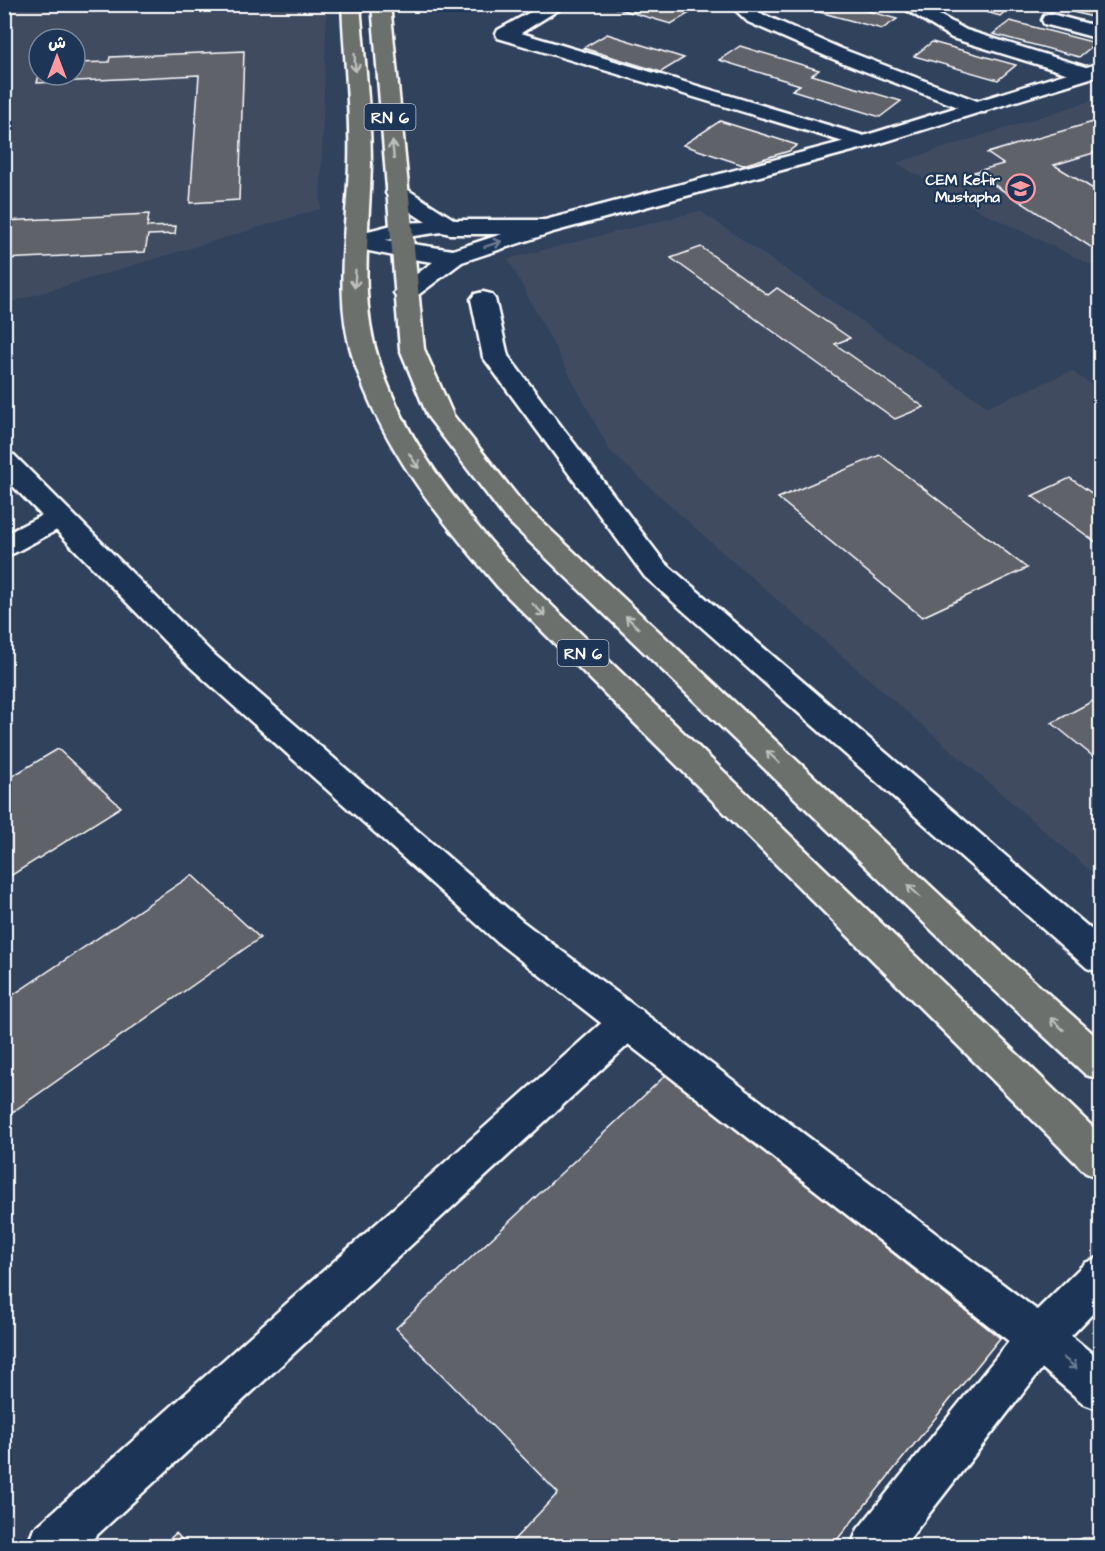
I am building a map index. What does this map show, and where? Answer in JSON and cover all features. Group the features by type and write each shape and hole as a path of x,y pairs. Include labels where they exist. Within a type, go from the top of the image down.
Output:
{"main road":[{"name":"RN 6","path":"351,4 360,161 354,292 365,356 386,410 411,458 454,518 508,579 1101,1160"},
{"name":"RN 6","path":"381,4 412,349 441,417 515,512 980,953 1101,1063"}],"street":[{"path":"559,4 505,34 864,142"},
{"path":"738,4 755,18 835,53 978,108"},
{"path":"906,4 959,34 1093,71"},
{"path":"1051,20 1101,33"},
{"path":"406,293 454,257 545,227 864,142 1093,71"},
{"path":"397,193 450,227"},
{"path":"357,241 401,240 450,227 545,227"},
{"path":"401,240 454,257"},
{"path":"483,299 495,357 655,570 1101,958"},
{"path":"4,461 199,658 509,932 629,1021 1040,1338 1101,1388"},
{"path":"4,547 60,517"},
{"path":"51,1546 629,1021"},
{"path":"875,1546 1040,1338 1101,1277"}],"shaded area":[{"path":"5,5 327,5 320,209 5,304"},
{"name":"CEM Kefir Mustapha","path":"1100,98 1100,269 988,215 896,163"},
{"path":"700,211 988,407 1071,371 1100,390 1100,879 714,545 610,451 508,259"}],"building":[{"path":"602,4 670,4 693,11 671,24"},
{"path":"804,4 842,4 897,19 882,29 801,7"},
{"path":"958,4 1014,4 1000,16"},
{"path":"1062,4 1100,4 1100,19 1058,8"},
{"path":"1010,21 1096,43 1079,57 993,34"},
{"path":"607,34 684,58 661,72 583,48"},
{"path":"932,42 1016,65 998,80 914,56"},
{"path":"740,46 819,70 812,75 901,101 880,117 792,90 800,85 719,60"},
{"path":"244,51 239,200 190,203 199,75 87,81 87,63 109,62 110,57"},
{"path":"1100,120 1100,151 1054,165 1100,193 1100,250 1097,251 974,172 1003,164 987,153"},
{"path":"720,121 797,145 789,151 743,165 683,145"},
{"path":"149,214 147,227 176,226 175,234 148,235 145,252 4,259 4,221"},
{"path":"701,247 768,295 777,288 850,338 835,344 924,407 895,419 671,258"},
{"path":"880,455 1027,568 922,617 778,498"},
{"path":"1070,478 1100,499 1100,545 1032,496"},
{"path":"1100,697 1100,762 1052,723"},
{"path":"58,749 121,807 4,880 4,781"},
{"path":"192,875 260,938 4,1118 4,1001"},
{"path":"667,1074 1000,1338 832,1546 508,1546 558,1493 396,1328"},
{"path":"176,1533 188,1546 162,1546"},
{"path":"1083,1538 1100,1538 1100,1546 1062,1546"}],"place":[{"name":"CEM Kefir Mustapha","path":"1021,189"}]}
